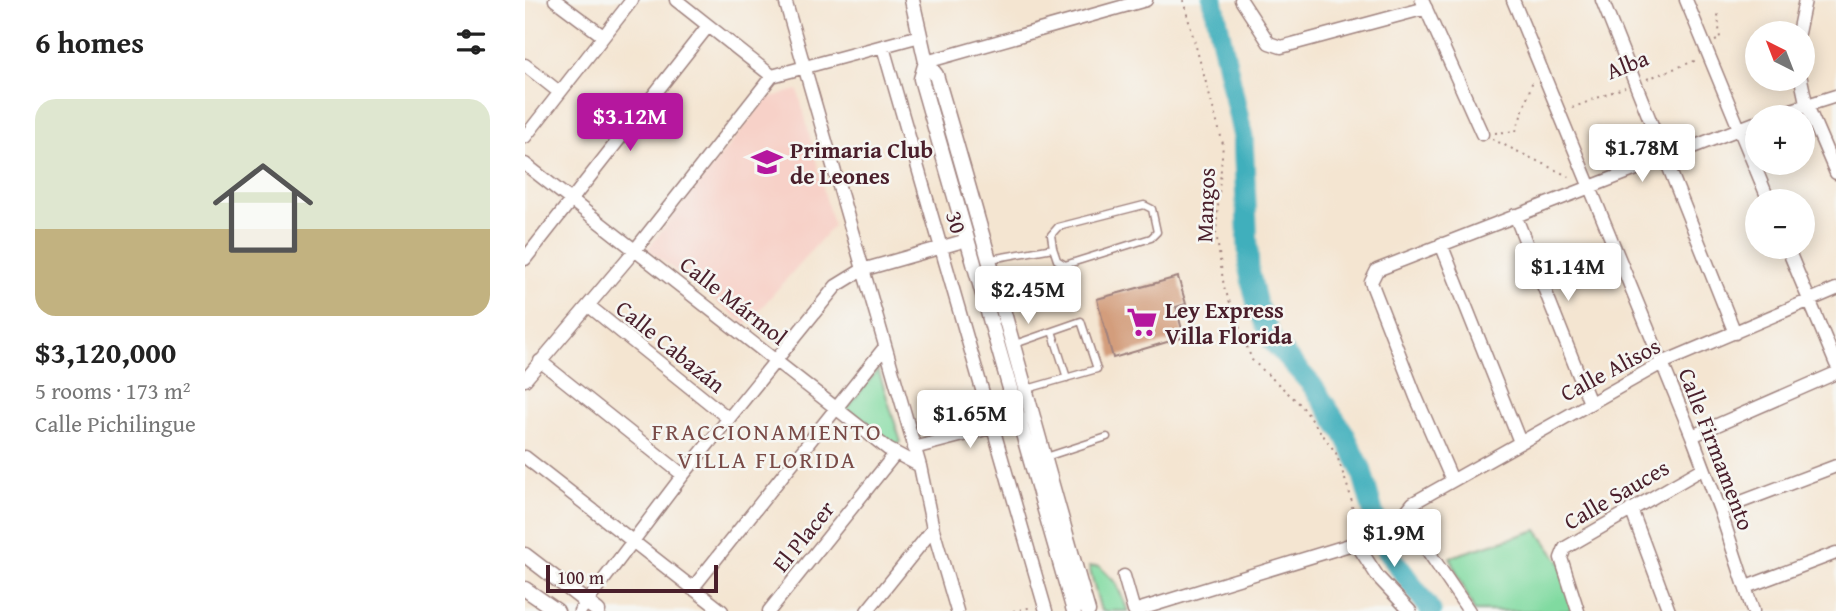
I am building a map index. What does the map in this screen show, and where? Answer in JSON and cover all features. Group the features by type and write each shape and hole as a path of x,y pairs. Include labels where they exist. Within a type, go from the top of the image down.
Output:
{"street":[{"path":"555,0 603,36"},
{"path":"525,137 632,0"},
{"path":"676,0 772,76"},
{"path":"785,0 914,448 933,529 957,611"},
{"path":"912,0 926,62 936,75 1027,389 1034,416 1037,460 1074,611"},
{"path":"926,62 1146,0"},
{"path":"1241,0 1266,39 1274,46 1281,47 1424,4 1482,134"},
{"path":"1513,0 1539,62"},
{"path":"1602,0 1735,332"},
{"path":"1686,0 1764,189"},
{"path":"1801,21 1805,0"},
{"path":"525,259 708,26"},
{"path":"525,380 635,250 772,76 920,36"},
{"name":"30","path":"883,47 1045,608"},
{"path":"926,62 921,79 1018,421 1037,460 1088,611"},
{"name":"Calle Firmamento","path":"1539,62 1692,436 1720,510 1752,611"},
{"path":"525,65 559,92"},
{"path":"1804,91 1836,173"},
{"path":"1801,105 1836,96"},
{"path":"1453,480 1416,397 1371,282 1377,270 1745,126"},
{"name":"Calle Mármol","path":"525,164 895,454 919,466"},
{"path":"1515,215 1590,403"},
{"path":"525,555 588,608 632,542 683,475 836,286 862,270 967,240"},
{"path":"1441,244 1520,442"},
{"path":"1792,259 1836,365"},
{"name":"Calle Alisos","path":"1469,611 1406,519 1405,513 1413,503 1662,363 1836,289"},
{"name":"Calle Cabazán","path":"589,306 728,418"},
{"path":"692,589 885,347"},
{"path":"540,361 683,475"},
{"path":"1692,436 1836,373"},
{"path":"914,448 1034,416"},
{"name":"El Placer","path":"769,611 895,454"},
{"path":"525,457 722,611"},
{"path":"1720,510 1836,466"},
{"name":"Calle Sauces","path":"1579,611 1561,558 1565,548 1704,468"},
{"path":"1631,509 1669,611"},
{"path":"867,611 933,529"},
{"path":"1124,576 1134,611 1356,543 1378,577 1410,611"},
{"path":"1746,587 1836,553"},
{"path":"525,589 557,611"}],"lane":[{"path":"1144,205 1151,209 1157,232 1150,238 1065,265 1057,260 1053,248 1051,235 1058,227 1144,205"},
{"path":"991,259 1053,248"},
{"path":"1015,344 1081,321 1097,369 1027,389"},
{"path":"1052,331 1067,378"},
{"path":"1037,460 1107,437"}],"path":[{"name":"Mangos","path":"1183,0 1223,144 1216,232 1224,287 1252,360 1301,405 1336,453 1351,497 1356,543"},
{"path":"1706,50 1720,39 1718,14"},
{"name":"Alba","path":"1561,113 1706,50"},
{"path":"1482,134 1516,131 1539,62"},
{"path":"1482,134 1590,187"},
{"path":"1013,611 1045,608"}],"shaded area":[{"name":"Primaria Club de Leones","path":"798,90 833,226 746,325 647,249 767,98"}],"green space":[{"path":"878,369 901,442 892,447 846,410"},
{"path":"1537,530 1563,566 1578,611 1474,611 1450,557"},
{"path":"1099,566 1116,583 1128,611 1101,611 1089,567"}],"building":[{"name":"Ley Express Villa Florida","path":"1178,277 1186,304 1176,307 1184,337 1113,358 1097,299"}],"waterway":[{"path":"1213,0 1243,137 1249,270 1257,305 1273,342 1312,385 1344,433 1361,468 1388,552 1431,611"}],"place":[{"name":"Primaria Club de Leones","path":"767,162"},
{"name":"Ley Express Villa Florida","path":"1142,322"}],"district":[{"name":"FRACCIONAMIENTO VILLA FLORIDA","path":"767,445"}]}
